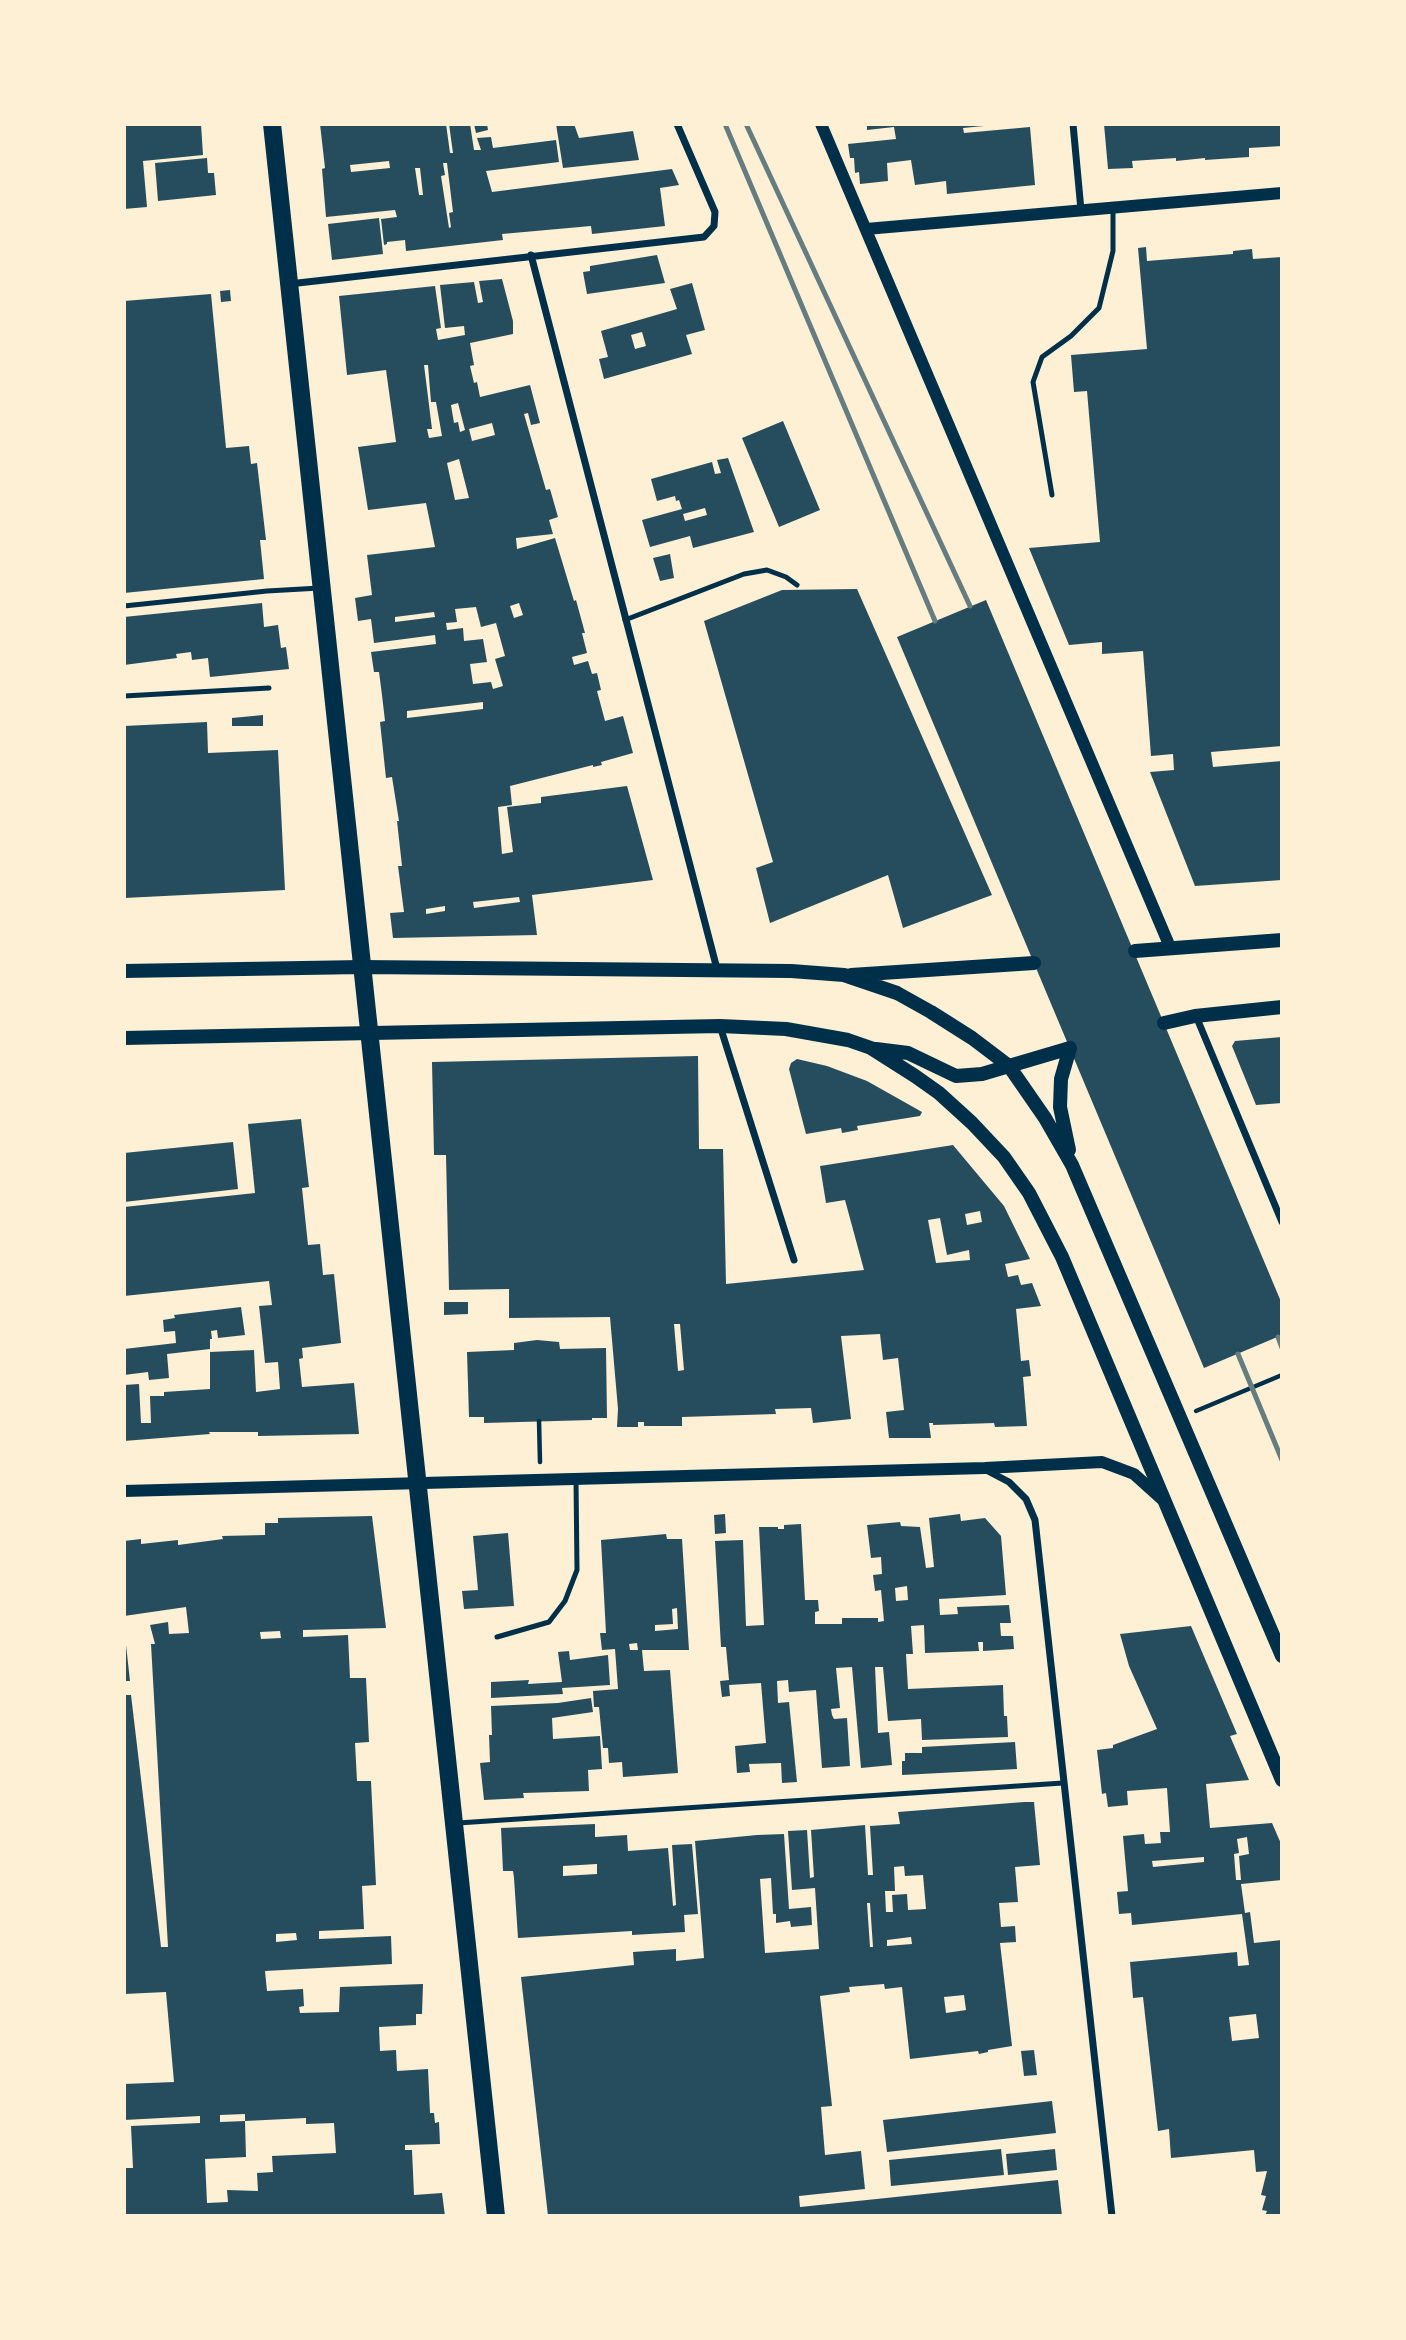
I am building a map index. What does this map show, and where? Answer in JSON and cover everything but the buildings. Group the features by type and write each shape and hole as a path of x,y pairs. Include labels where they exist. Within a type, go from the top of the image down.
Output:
{"main road":[{"path":"272,124 496,2216"},
{"path":"1135,951 1282,940"},
{"path":"124,971 362,967 716,969 844,975 1034,963"},
{"path":"844,975 897,993 972,1038 1009,1066 1045,1118 1072,1166 1282,1656"},
{"path":"1164,1023 1195,1016 1282,1007"},
{"path":"124,1038 720,1026 786,1029 848,1040 871,1048 908,1053 956,1076 982,1074 1070,1048 1060,1079 1060,1107 1072,1166"},
{"path":"871,1048 939,1093 972,1123 1004,1157 1029,1194 1062,1257 1282,1780"}],"street":[{"path":"289,284 704,237 714,226 715,212 677,124"},
{"path":"821,124 1170,947"},
{"path":"1073,124 1081,210"},
{"path":"866,229 1282,193"},
{"path":"531,256 716,969"},
{"path":"1195,1016 1282,1223"},
{"path":"720,1026 794,1260"},
{"path":"124,1491 985,1468 1102,1462 1134,1474 1164,1501"},
{"path":"985,1468 1018,1490 1026,1499 1035,1520 1112,2216"}],"lane":[{"path":"1052,495 1033,382 1042,357 1071,336 1099,308 1113,251 1114,208"},
{"path":"625,620 744,574 767,570 786,577 797,585"},
{"path":"124,606 322,588"},
{"path":"124,696 269,688"},
{"path":"497,1637 550,1622 565,1601 577,1570 576,1480"},
{"path":"454,1823 1063,1783"}],"path":[{"path":"1180,1419 1282,1375"},
{"path":"539,1422 540,1480"}],"railway":[{"path":"725,124 935,621"},
{"path":"746,124 970,606"},
{"path":"1278,1337 1282,1348"},
{"path":"1238,1354 1282,1460"}]}
